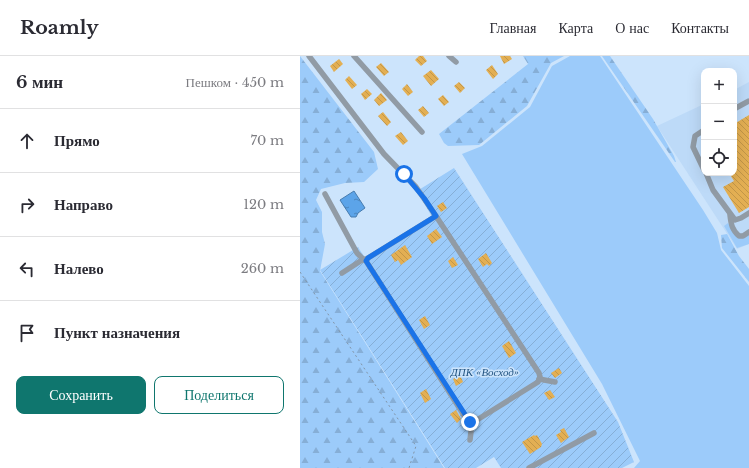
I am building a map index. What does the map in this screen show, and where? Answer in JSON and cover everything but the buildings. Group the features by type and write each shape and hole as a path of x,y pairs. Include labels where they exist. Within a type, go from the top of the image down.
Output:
{"street":[{"path":"309,56 384,154 416,188 539,373 538,382 472,423"},
{"path":"354,56 422,132"},
{"path":"449,56 456,62"},
{"path":"737,107 749,101"},
{"path":"701,132 695,136 693,147 701,164"},
{"path":"707,176 713,190 734,220 749,213"},
{"path":"325,194 357,253 365,260 467,420 472,423"},
{"path":"730,214 731,224 739,236 743,236 749,232"},
{"path":"342,273 436,216"},
{"path":"539,378 555,382"},
{"path":"470,440 472,423"},
{"path":"529,468 594,433"}],"path":[{"path":"300,272 416,446 409,468"}],"shaded area":[{"path":"749,82 749,244 737,249 657,126 701,105 701,176 737,176 737,88"}],"green space":[{"path":"300,56 374,152 378,169 364,182 345,183 321,189 316,200 322,212 322,232 325,244 320,271 444,468 300,468"},
{"path":"523,56 564,56 551,63 527,106 479,145 448,146 444,143 439,134 528,64"},
{"path":"570,56 600,56 703,210 717,233 721,250 749,286 749,468 634,468 640,461 602,384 462,154 482,146 530,107 552,66"},
{"path":"602,56 610,56 653,119 676,162 675,162"},
{"name":"ДПК «Восход»","path":"454,168 618,422 634,462 622,468 501,468 494,457 476,468 445,468 320,270 358,247 365,258 432,217 417,191"},
{"path":"728,223 734,233 749,234 749,244 737,248 724,226"},
{"path":"727,234 739,256 749,269 749,282 722,248 721,235"}],"water":[{"path":"354,191 365,208 358,213 356,217 351,217 340,200"}],"route":[{"path":"404,174 424,198 436,216 368,258 366,261 467,420 470,422"}]}
